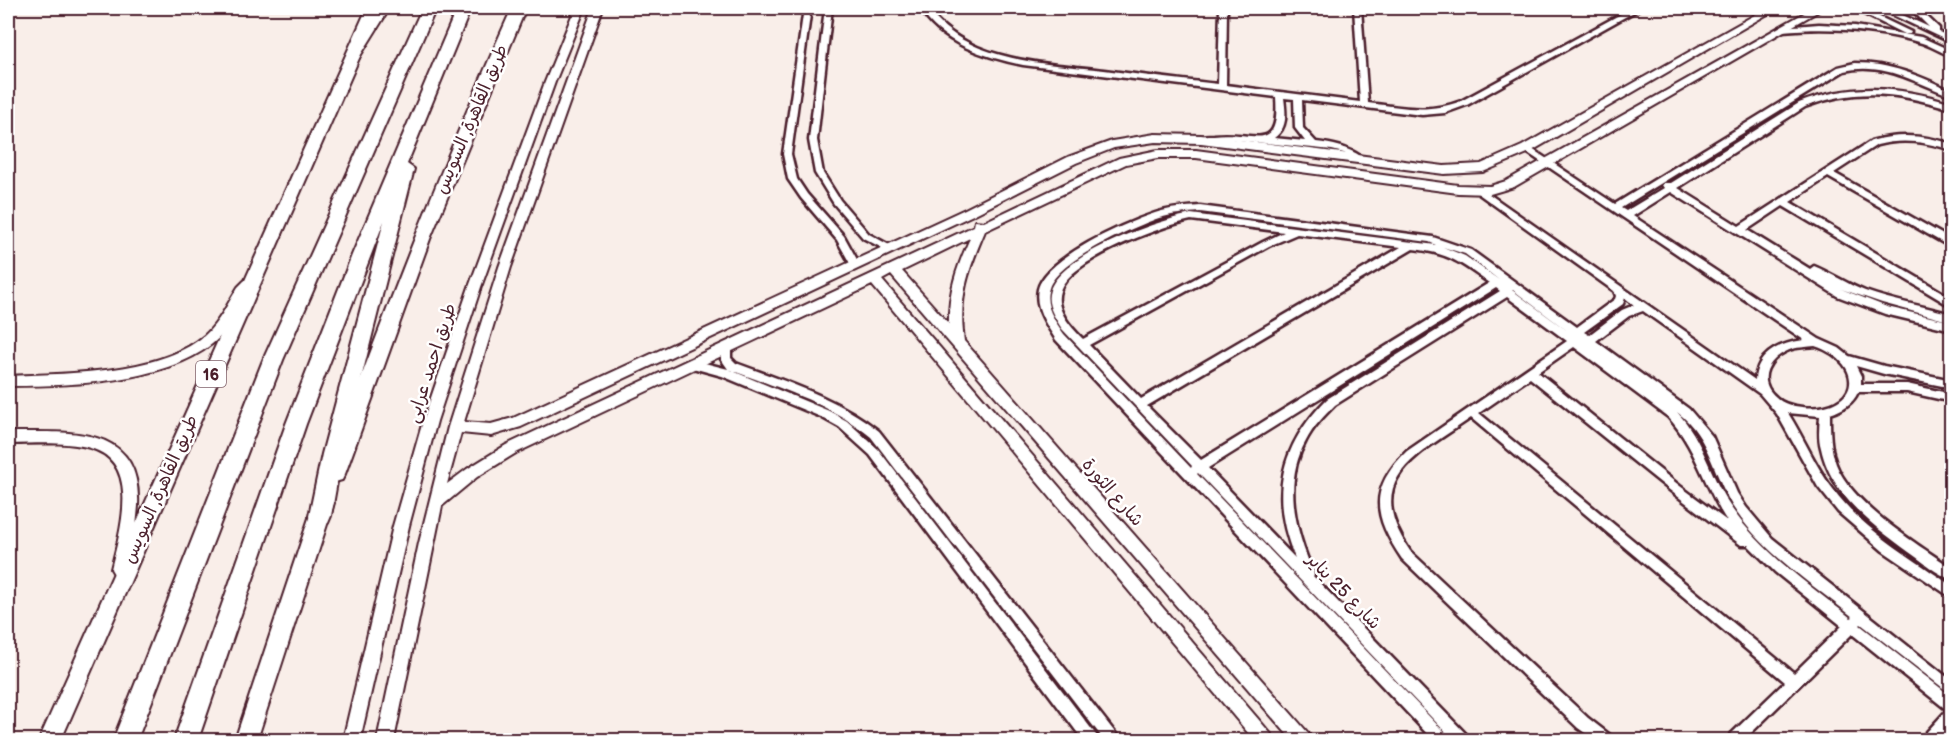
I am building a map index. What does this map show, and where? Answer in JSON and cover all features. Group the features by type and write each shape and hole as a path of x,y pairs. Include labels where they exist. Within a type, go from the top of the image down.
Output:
{"highway":[{"name":"طريق القاهرة, السويس","path":"50,741 374,8"},
{"path":"352,58 383,8"},
{"path":"125,741 269,371 429,8"},
{"path":"186,741 296,424 361,255 464,8"},
{"name":"طريق القاهرة, السويس","path":"246,741 320,516 413,261 472,112 519,8"},
{"path":"320,516 332,454 417,121"}],"street":[{"name":"طريق احمد عرابى","path":"351,741 415,472 457,340 550,82 580,8"},
{"path":"385,741 436,502 455,427 484,331 598,8"},
{"path":"807,8 787,154 793,179 804,196 841,238 855,265"},
{"path":"828,8 813,140 819,173 866,236 890,249"},
{"path":"924,10 943,8"},
{"path":"1222,88 1224,8"},
{"path":"1358,8 1364,106"},
{"path":"924,10 954,38 1010,61 1422,112 1458,106 1637,8"},
{"path":"455,427 479,430 503,427 567,400 969,212 1072,160 1102,148 1132,140 1201,139 1444,170 1471,170 1494,165 1526,149 1773,8"},
{"path":"436,502 485,464 577,417 1107,167 1140,157 1196,154 1479,190 1501,188 1548,164 1782,29 1799,12 1819,8"},
{"path":"1856,8 1952,54"},
{"path":"1882,8 1950,40"},
{"path":"1914,8 1950,40"},
{"path":"1782,29 1826,25 1850,26 1883,31 1927,42"},
{"path":"1615,208 1824,78 1850,66 1875,66 1889,69 1952,94"},
{"path":"1654,77 1678,90"},
{"path":"1626,216 1802,105 1826,95 1842,92 1880,91 1923,98 1952,106"},
{"path":"1261,139 1275,135 1281,126 1280,95"},
{"path":"1298,98 1299,128 1313,145"},
{"path":"1281,126 1299,128"},
{"path":"1201,139 1227,136 1313,145 1342,150 1359,159"},
{"path":"1743,228 1874,143 1911,137 1952,147"},
{"path":"1526,149 1815,342 1830,347 1848,360 1952,384"},
{"path":"1326,155 1329,171"},
{"path":"1827,173 1952,245"},
{"path":"1664,178 1844,288 1878,300 1952,318"},
{"path":"1479,190 1763,391 1789,423 1818,480 1839,505 1865,529 1952,593"},
{"path":"1783,202 1952,303"},
{"path":"1195,470 1051,326 1044,313 1042,300 1043,288 1048,276 1056,266 1078,253 1146,219 1172,210 1201,208 1322,229 1443,242 1465,255 1575,336 1683,424 1696,444 1719,498 1737,525 1760,551"},
{"path":"969,212 981,226"},
{"path":"827,222 847,213"},
{"path":"1195,470 1141,404 1060,319 1054,299 1060,280 1076,265 1155,227 1178,219 1204,218 1297,230 1322,229"},
{"path":"957,341 954,296 959,275 981,226"},
{"path":"1264,226 1269,233 1266,244"},
{"path":"1743,228 1826,286 1854,300 1952,326"},
{"path":"1082,344 1266,244 1297,230"},
{"path":"1338,231 1465,255 1497,283 1575,336 1588,340 1694,421 1708,439 1732,496 1754,527 1784,557 1952,706"},
{"path":"1141,404 1412,245"},
{"path":"490,248 513,248"},
{"name":"شارع الثورة","path":"893,269 1303,741"},
{"path":"8,381 115,373 148,366 189,352 212,336 255,275"},
{"path":"873,278 1265,741"},
{"path":"1195,470 1497,283"},
{"path":"1605,741 1583,723 1406,555 1390,530 1384,498 1388,481 1394,471 1411,454 1530,372 1619,301 1620,290"},
{"path":"1313,585 1299,556 1290,529 1287,502 1288,476 1294,453 1304,432 1318,414 1332,402 1509,291"},
{"path":"1588,340 1630,310 1644,307"},
{"path":"1763,391 1760,374 1771,354 1785,346 1815,342"},
{"path":"726,348 726,360 732,366 829,403 847,412 875,434 1112,741"},
{"path":"1772,400 1784,408 1799,412 1825,411 1847,400 1854,388 1853,369 1848,360"},
{"path":"693,364 724,372 825,414 858,437 874,452 1091,741"},
{"path":"1530,372 1676,489 1856,622 1952,689"},
{"path":"1854,388 1907,388 1952,398"},
{"path":"1320,392 1332,402"},
{"path":"567,400 577,417"},
{"path":"1825,411 1826,448 1830,465 1841,483 1876,519 1952,575"},
{"path":"1471,412 1794,682"},
{"path":"8,438 98,443 111,449 121,458 130,482 130,502 126,540 112,598"},
{"name":"شارع 25 يناير","path":"1195,470 1313,585 1414,700 1442,741"},
{"name":"شارع 25 يناير","path":"1195,470 1414,700 1462,741"},
{"path":"1076,518 1098,504"},
{"path":"1865,529 1876,519"},
{"path":"1735,741 1856,622"},
{"path":"1929,741 1952,714"}]}
